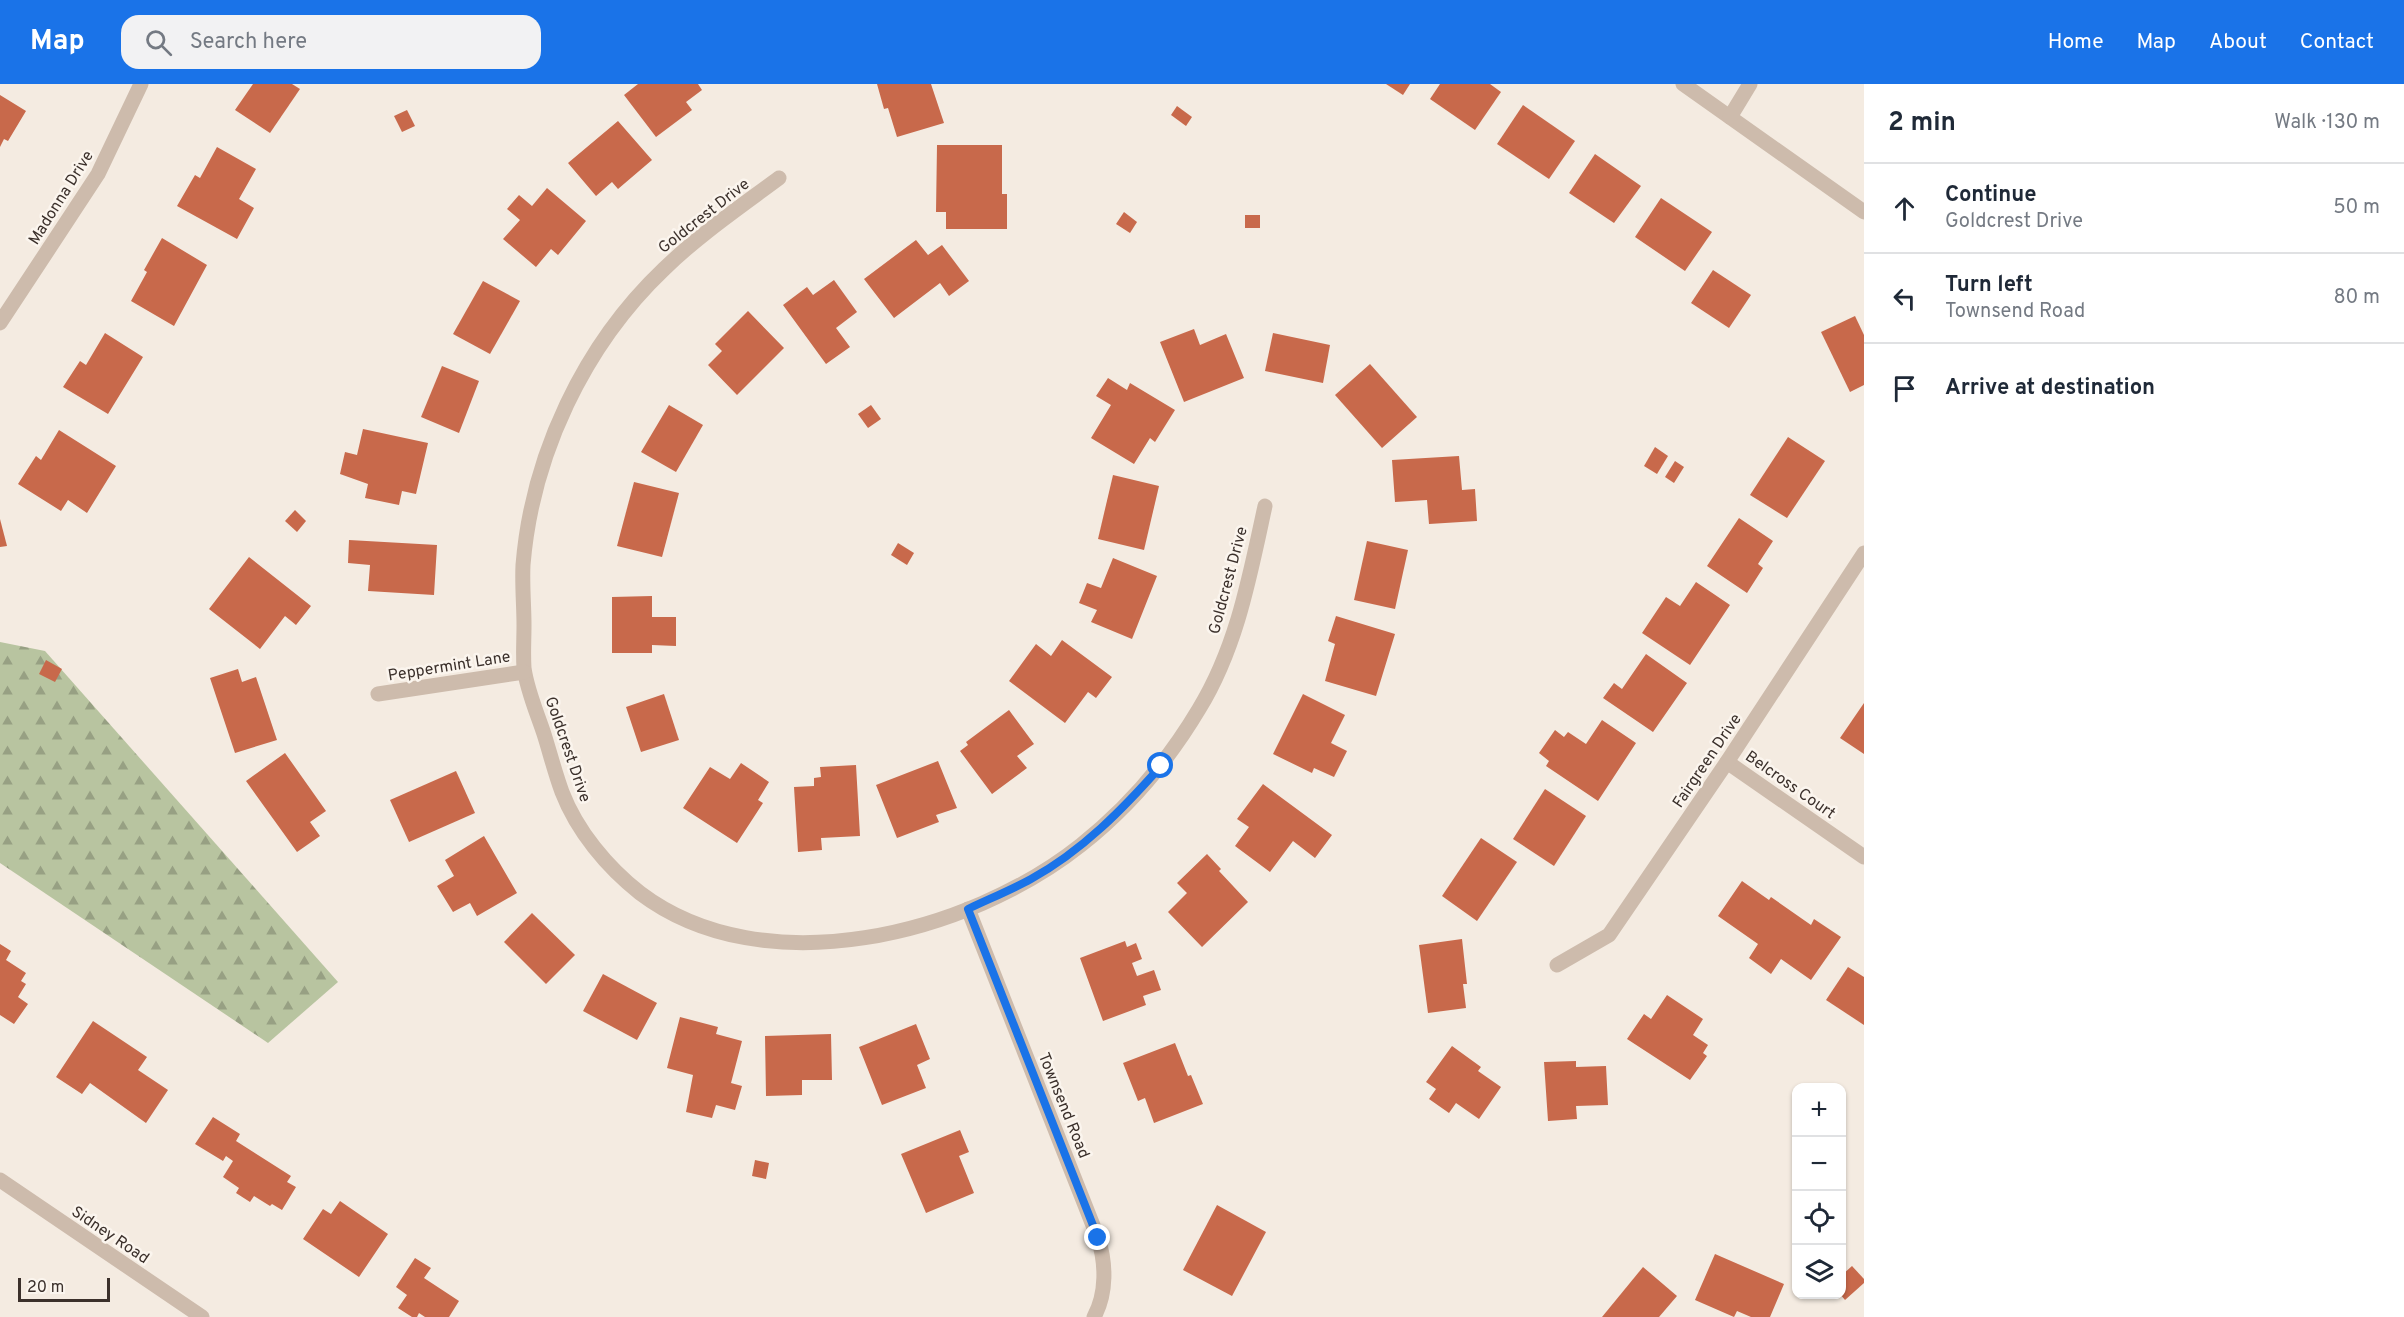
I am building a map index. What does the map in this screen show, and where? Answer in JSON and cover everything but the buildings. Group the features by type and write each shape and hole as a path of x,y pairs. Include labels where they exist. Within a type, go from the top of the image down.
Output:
{"street":[{"name":"Madonna Drive","path":"0,323 5,304 98,174 141,84"},
{"path":"1683,84 1864,212"},
{"path":"1730,117 1750,84"},
{"name":"Goldcrest Drive","path":"779,178 695,241 662,271 622,315 587,364 550,442 531,511 523,568 524,672 562,794 582,830 616,872 641,893 677,916 718,932 760,940 800,942 851,939 915,927 968,909 1032,878 1079,846 1123,809 1161,766 1201,707 1226,656 1244,602 1265,506"},
{"name":"Fairgreen Drive","path":"1557,965 1609,935 1864,553"},
{"name":"Peppermint Lane","path":"378,694 524,672"},
{"name":"Belcross Court","path":"1726,762 1864,857"},
{"name":"Townsend Road","path":"968,909 1104,1257 1104,1285 1094,1317"},
{"name":"Sidney Road","path":"0,1180 202,1317"}],"green space":[{"path":"0,642 45,651 338,982 268,1043 0,863"}],"route":[{"path":"1098,1238 968,909 1032,878 1079,846 1123,809 1161,766"}]}
